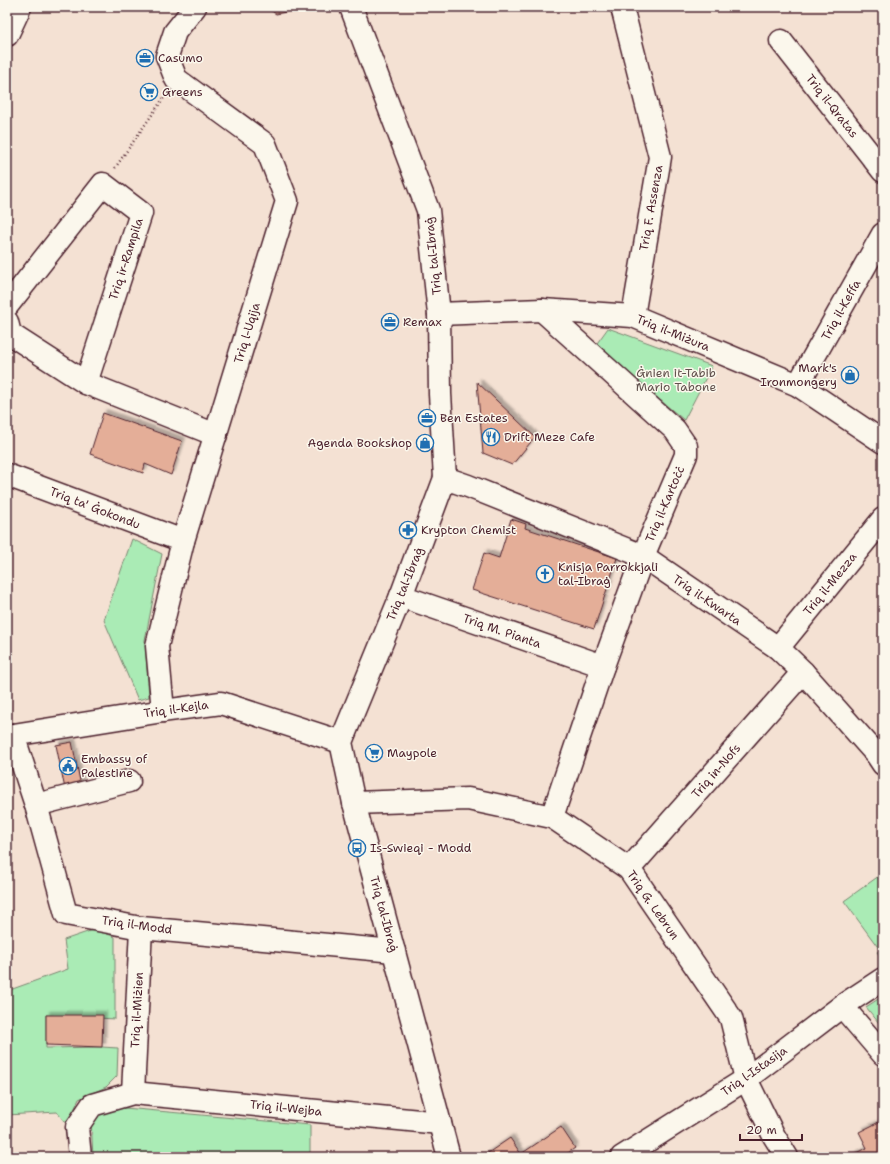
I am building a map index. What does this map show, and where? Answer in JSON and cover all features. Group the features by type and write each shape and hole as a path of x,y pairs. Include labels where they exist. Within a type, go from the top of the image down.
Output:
{"main road":[{"path":"7,35 20,7"},
{"path":"176,79 167,56 175,32 195,7"},
{"name":"Triq tal-Ibraġ","path":"351,7 428,210 439,314 440,394 445,478 401,596 341,742 354,803 449,1157"},
{"name":"Triq F. Assenza","path":"622,7 660,157 633,316"},
{"name":"Triq il-Qratas","path":"781,41 883,171"},
{"name":"Triq l-Uqija","path":"163,711 157,646 183,542 287,201 265,144 176,79"},
{"path":"7,306 104,184"},
{"name":"Triq ir-Rampila","path":"86,383 141,213 104,184"},
{"name":"Triq il-Keffa","path":"798,385 880,243"},
{"name":"Triq il-Miżura","path":"439,314 542,310 633,316 798,385 883,442"},
{"name":"Triq il-Kartoċċ","path":"542,310 675,430 686,446 686,455 643,556 603,666 552,817"},
{"path":"7,322 10,334 86,383 216,435"},
{"name":"Triq ta' Ġokondu","path":"7,475 183,542"},
{"name":"Triq il-Kwarta","path":"445,478 643,556 778,648 803,672 877,755 883,764"},
{"name":"Triq il-Mezza","path":"778,648 883,519"},
{"name":"Triq M. Pianta","path":"401,596 603,666"},
{"name":"Triq in-Nofs","path":"629,869 803,672"},
{"name":"Triq il-Kejla","path":"10,736 221,703 341,742"},
{"name":"Triq il-Modd","path":"10,736 36,805 66,914 141,928 394,950"},
{"path":"36,805 128,781"},
{"name":"Triq G. Lebrun","path":"354,803 468,799 552,817 629,869 731,1018 746,1079 774,1136 787,1157"},
{"name":"Triq il-Miżien","path":"133,1093 141,928"},
{"name":"Triq l-Istasija","path":"622,1157 746,1079 842,1006 883,979"},
{"path":"842,1006 883,1054"},
{"path":"80,1157 77,1127 92,1105 133,1093"},
{"name":"Triq il-Wejba","path":"133,1093 440,1123"}],"path":[{"path":"104,184 176,79"}],"green space":[{"name":"Ġnien it-Tabib Mario Tabone","path":"608,328 712,366 684,420 595,346"},
{"path":"132,539 162,554 145,640 149,697 138,700 104,620"},
{"path":"883,873 883,960 877,952 880,950 844,901"},
{"path":"96,929 115,937 115,1019 46,1015 46,1048 118,1048 117,1076 106,1087 79,1099 67,1125 57,1112 7,1115 7,991 68,969 64,940"},
{"path":"883,996 883,1028 866,1007"},
{"path":"114,1107 310,1125 310,1157 93,1157 91,1119"}],"building":[{"path":"266,7 310,7 276,14"},
{"path":"477,382 535,437 512,465 483,453"},
{"path":"103,413 182,441 171,475 145,464 143,473 90,454"},
{"name":"Knisja Parrokkjali tal-Ibraġ","path":"511,519 526,524 525,528 617,558 594,629 472,590 484,553 499,558"},
{"name":"Embassy of Palestine","path":"72,742 81,786 65,789 56,745"},
{"path":"46,1015 103,1015 102,1047 46,1045"},
{"path":"881,1121 883,1124 883,1157 849,1157 867,1148 859,1132"},
{"path":"561,1127 575,1148 562,1157 482,1157 510,1138 521,1154"}],"place":[{"name":"Casumo","path":"145,58"},
{"name":"Greens","path":"149,92"},
{"name":"Remax","path":"390,322"},
{"name":"Mark's Ironmongery","path":"850,375"},
{"name":"Ben Estates","path":"427,418"},
{"name":"Drift Meze Cafe","path":"491,437"},
{"name":"Agenda Bookshop","path":"425,443"},
{"name":"Krypton Chemist","path":"408,530"},
{"name":"Knisja Parrokkjali tal-Ibraġ","path":"545,574"},
{"name":"Maypole","path":"374,753"},
{"name":"Embassy of Palestine","path":"68,766"},
{"name":"Is-Swieqi - Modd","path":"357,848"}]}
